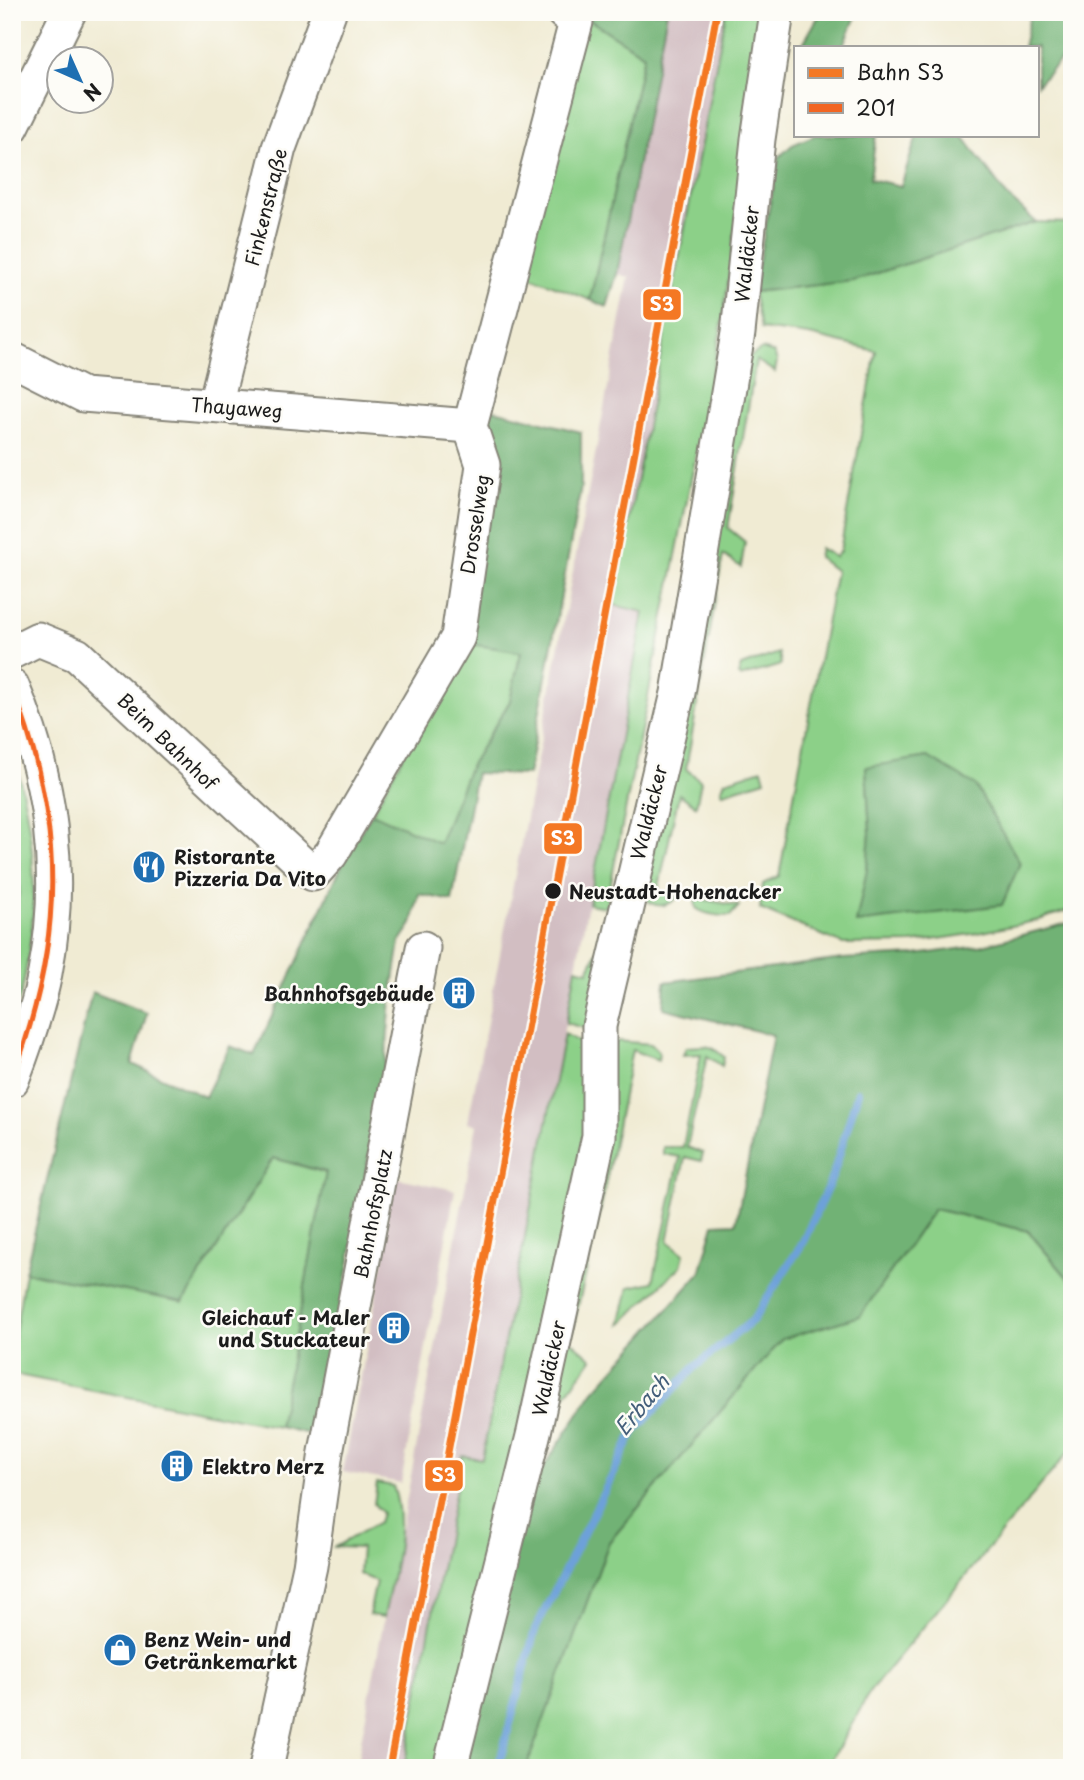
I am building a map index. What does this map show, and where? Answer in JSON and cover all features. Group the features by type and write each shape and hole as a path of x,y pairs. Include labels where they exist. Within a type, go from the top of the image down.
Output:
{"street":[{"path":"12,127 69,12"},
{"name":"Finkenstraße","path":"215,405 279,148 329,12"},
{"name":"Waldäcker","path":"450,1768 534,1432 599,1136 599,1026 678,693 738,333 758,139 777,12"},
{"path":"470,426 569,17"},
{"name":"Thayaweg","path":"12,359 83,395 470,426"},
{"name":"Drosselweg","path":"313,874 331,853 458,637 484,465 470,426"},
{"name":"Beim Bahnhof","path":"12,652 38,639 77,655 313,874"},
{"path":"12,686 37,749 47,797 52,857 52,916 45,974 12,1080"},
{"name":"Bahnhofsplatz","path":"266,1768 310,1566 326,1452 424,948"}],"shaded area":[{"path":"667,12 726,12 613,604 644,611 482,1459 462,1456 404,1768 356,1768 477,1125 468,1122 629,277 617,274"},
{"path":"393,1177 455,1190 401,1483 343,1472 385,1250 381,1249"}],"green space":[{"path":"587,12 667,12 617,274 607,307 590,300 644,55 585,17"},
{"path":"726,12 765,12 723,319 606,907 589,904 644,612 613,605"},
{"path":"821,12 858,12 843,46 802,46"},
{"path":"1028,12 1072,12 1072,48 1038,84 1038,46 1023,46 1029,20"},
{"path":"585,17 644,55 590,300 519,272"},
{"path":"813,136 876,136 870,179 901,186 917,136 963,136 1007,196 1036,222 853,281 753,292 779,157 792,145"},
{"path":"1036,222 1072,223 1072,909 1039,920 912,943 843,944 760,909 763,884 779,876 836,571 818,557 820,548 835,557 840,551 876,351 809,335 761,329 753,292 853,281","holes":["928,757 867,869 870,832 866,768"]},
{"path":"762,349 774,353 777,361 775,372 756,360 728,528 745,542 741,567 723,555 686,769 701,781 696,806 679,794 658,891 678,897 664,905 655,905 643,895 746,359"},
{"path":"487,408 581,432 581,487 528,775 476,773 452,901 419,894 412,924 400,942 385,1066 318,1436 279,1427 326,1172 273,1158 183,1302 25,1272 92,992 147,1013 132,1064 205,1097 230,1046 254,1055 346,856 372,813 439,843 469,768 510,701 521,652 464,643 491,485"},
{"path":"464,643 521,651 510,701 469,768 439,844 372,813"},
{"path":"779,653 781,664 778,666 740,677 738,675 741,666"},
{"path":"12,749 30,831 34,885 31,940 20,999 12,1015 12,919 19,892 18,859 12,855"},
{"path":"928,757 975,785 1020,863 1002,905 856,923 867,869 870,832 866,767"},
{"path":"762,769 765,780 723,793 721,791 725,781"},
{"path":"695,898 739,906 730,916 712,915 696,908"},
{"path":"1072,922 1072,1283 1028,1231 934,1209 860,1316 782,1339 609,1542 526,1768 456,1768 535,1480 593,1392 700,1273 714,1224 736,1223 773,1035 663,1008 665,982 843,959 915,955 979,946"},
{"path":"608,928 591,1030 566,1023 576,968 588,971"},
{"path":"564,1034 592,1048 587,1110 577,1172 443,1768 404,1768 462,1456 482,1459"},
{"path":"617,1041 651,1044 659,1052 658,1060 632,1050 599,1218 570,1340 592,1359 559,1404 554,1405 611,1049"},
{"path":"686,1047 713,1048 724,1057 722,1066 707,1056 687,1147 703,1153 701,1161 685,1157 668,1241 684,1254 681,1266 620,1325 629,1287 653,1282 680,1157 663,1154 663,1147 683,1147 701,1054 683,1055"},
{"path":"273,1158 326,1173 279,1427 12,1374 12,1351 25,1272 183,1302"},
{"path":"934,1209 1028,1231 1072,1283 1072,1448 871,1690 827,1768 526,1768 609,1542 782,1339 860,1316"},
{"path":"377,1483 393,1486 399,1518 397,1551 384,1617 369,1615 376,1581 359,1574 361,1548 335,1547 379,1522 382,1513 374,1504"}],"waterway":[{"name":"Erbach","path":"498,1768 535,1630 634,1432 695,1367 753,1320 802,1244 833,1175 858,1092"}],"rail line":[{"name":"S3","path":"389,1768 717,12"}],"transit line":[{"name":"201","path":"12,687 30,738 42,787 52,883 42,979 12,1079"}],"place":[{"name":"Ristorante Pizzeria Da Vito","path":"149,867"},
{"name":"Neustadt-Hohenacker","path":"553,891"},
{"name":"Bahnhofsgebäude","path":"459,993"},
{"name":"Gleichauf - Maler und Stuckateur","path":"394,1328"},
{"name":"Elektro Merz","path":"177,1466"},
{"name":"Benz Wein- und Getränkemarkt","path":"120,1650"}]}
